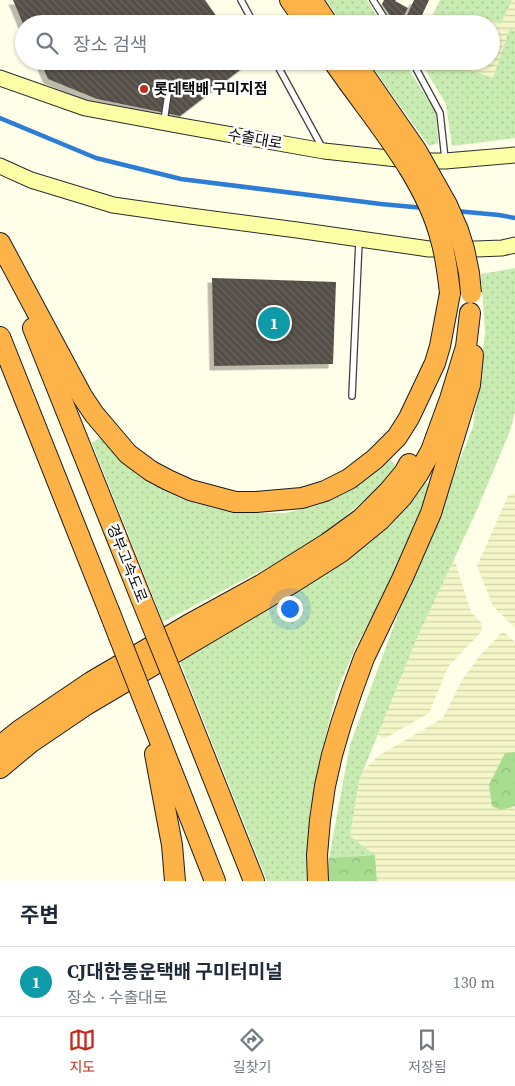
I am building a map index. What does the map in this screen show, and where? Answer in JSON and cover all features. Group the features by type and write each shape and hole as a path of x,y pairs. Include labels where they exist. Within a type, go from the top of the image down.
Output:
{"highway":[{"path":"290,0 301,15"},
{"path":"312,0 322,15"},
{"path":"0,746 20,730 91,682 269,580 328,543 361,519 389,491 404,472 422,440 437,406 450,352 452,326 446,262 441,238 429,207 355,72"},
{"path":"0,768 30,742 86,705 341,552 380,520 402,497 418,474 430,450 466,346 471,293 468,273 464,249 447,205 416,150 355,72"},
{"path":"0,244 82,396 94,414 128,454 151,471 190,490 235,502 302,498 325,491 349,479 375,459 397,437 409,418 435,363 450,293"},
{"name":"경부고속도로","path":"0,244 254,881"},
{"path":"318,881 317,855 320,820 332,754 364,658 403,577 431,512 470,385 473,350 470,313"},
{"path":"0,337 215,881"},
{"path":"147,708 172,845 175,881"}],"street":[{"name":"수출대로","path":"0,78 85,108 324,151 416,162 515,156"},
{"path":"0,166 31,180 113,205 429,249 511,249"}],"lane":[{"path":"241,0 249,15"},
{"path":"372,0 382,15"},
{"path":"280,70 324,151"},
{"path":"417,70 440,113 446,161"},
{"path":"164,123 168,94"},
{"path":"352,396 359,239"}],"green space":[{"path":"326,0 367,0 376,15 336,15"},
{"path":"440,0 512,0 501,24 500,15 432,15"},
{"path":"512,0 515,0 515,31 510,29 500,58 500,24"},
{"path":"510,28 515,31 515,138 452,146 446,104 425,70 470,70 493,78 496,70 500,70 500,57"},
{"path":"374,70 410,70 436,113 438,143 429,146"},
{"path":"470,70 496,70 493,78"},
{"path":"515,268 515,412 510,431 476,512 417,638 359,781 350,836 375,855 329,858 350,745 400,609 473,427 485,333 481,274"},
{"path":"101,437 135,473 181,499 233,513 285,513 316,506 342,495 373,474 388,458 396,466 386,481 332,528 272,565 163,622 92,443"},
{"path":"424,482 431,485 392,581 356,646 337,691 321,754 310,812 307,881 267,881 180,661 367,545 412,501"},
{"path":"515,493 515,628 493,606 477,566 508,496"},
{"path":"454,558 471,612 482,623 481,632 448,667 429,713 384,739 378,734 417,638"},
{"path":"503,631 515,642 515,752 505,754 506,809 513,807 515,810 515,881 377,881 375,855 350,836 359,781 364,770 378,756 443,718 462,680 479,657"},
{"path":"515,752 515,806 497,809 492,806 489,785 505,753"},
{"path":"375,855 377,881 327,881 329,858"}],"building":[{"path":"13,0 205,0 216,15 19,15"},
{"path":"384,0 396,0 408,8 404,15 390,15 382,4"},
{"path":"414,0 429,0 422,15 407,15"},
{"name":"롯데택배 구미지점","path":"44,70 240,70 180,116 97,99 48,79"},
{"path":"212,278 336,282 333,364 214,366"}],"waterway":[{"path":"0,118 96,158 181,179 424,208"},
{"path":"456,211 515,218"}],"place":[{"name":"롯데택배 구미지점","path":"144,89"},
{"name":"CJ대한통운택배 구미터미널","path":"274,323"}]}
